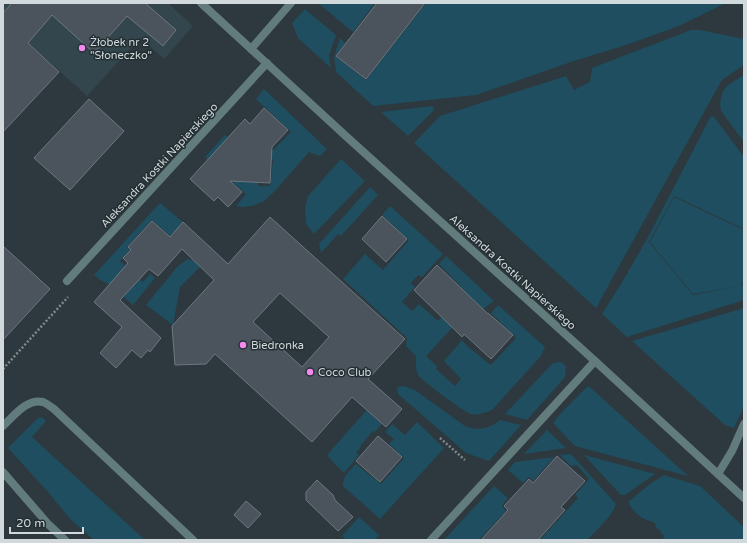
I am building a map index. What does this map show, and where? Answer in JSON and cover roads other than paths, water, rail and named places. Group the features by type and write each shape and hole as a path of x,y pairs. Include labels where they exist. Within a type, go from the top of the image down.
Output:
{"street":[{"name":"Aleksandra Kostki Napierskiego","path":"200,3 744,498"},
{"path":"251,49 291,3"},
{"name":"Aleksandra Kostki Napierskiego","path":"67,281 267,63"},
{"path":"431,540 595,361"},
{"path":"3,426 25,406 34,401 44,402 54,409 193,540"},
{"path":"718,474 732,451 744,424"},
{"path":"3,472 48,524 65,540"}],"place":[{"name":"Żłobek nr 2 \"Słoneczko\"","path":"82,48"},
{"name":"Biedronka","path":"243,345"},
{"name":"Coco Club","path":"310,372"}]}
